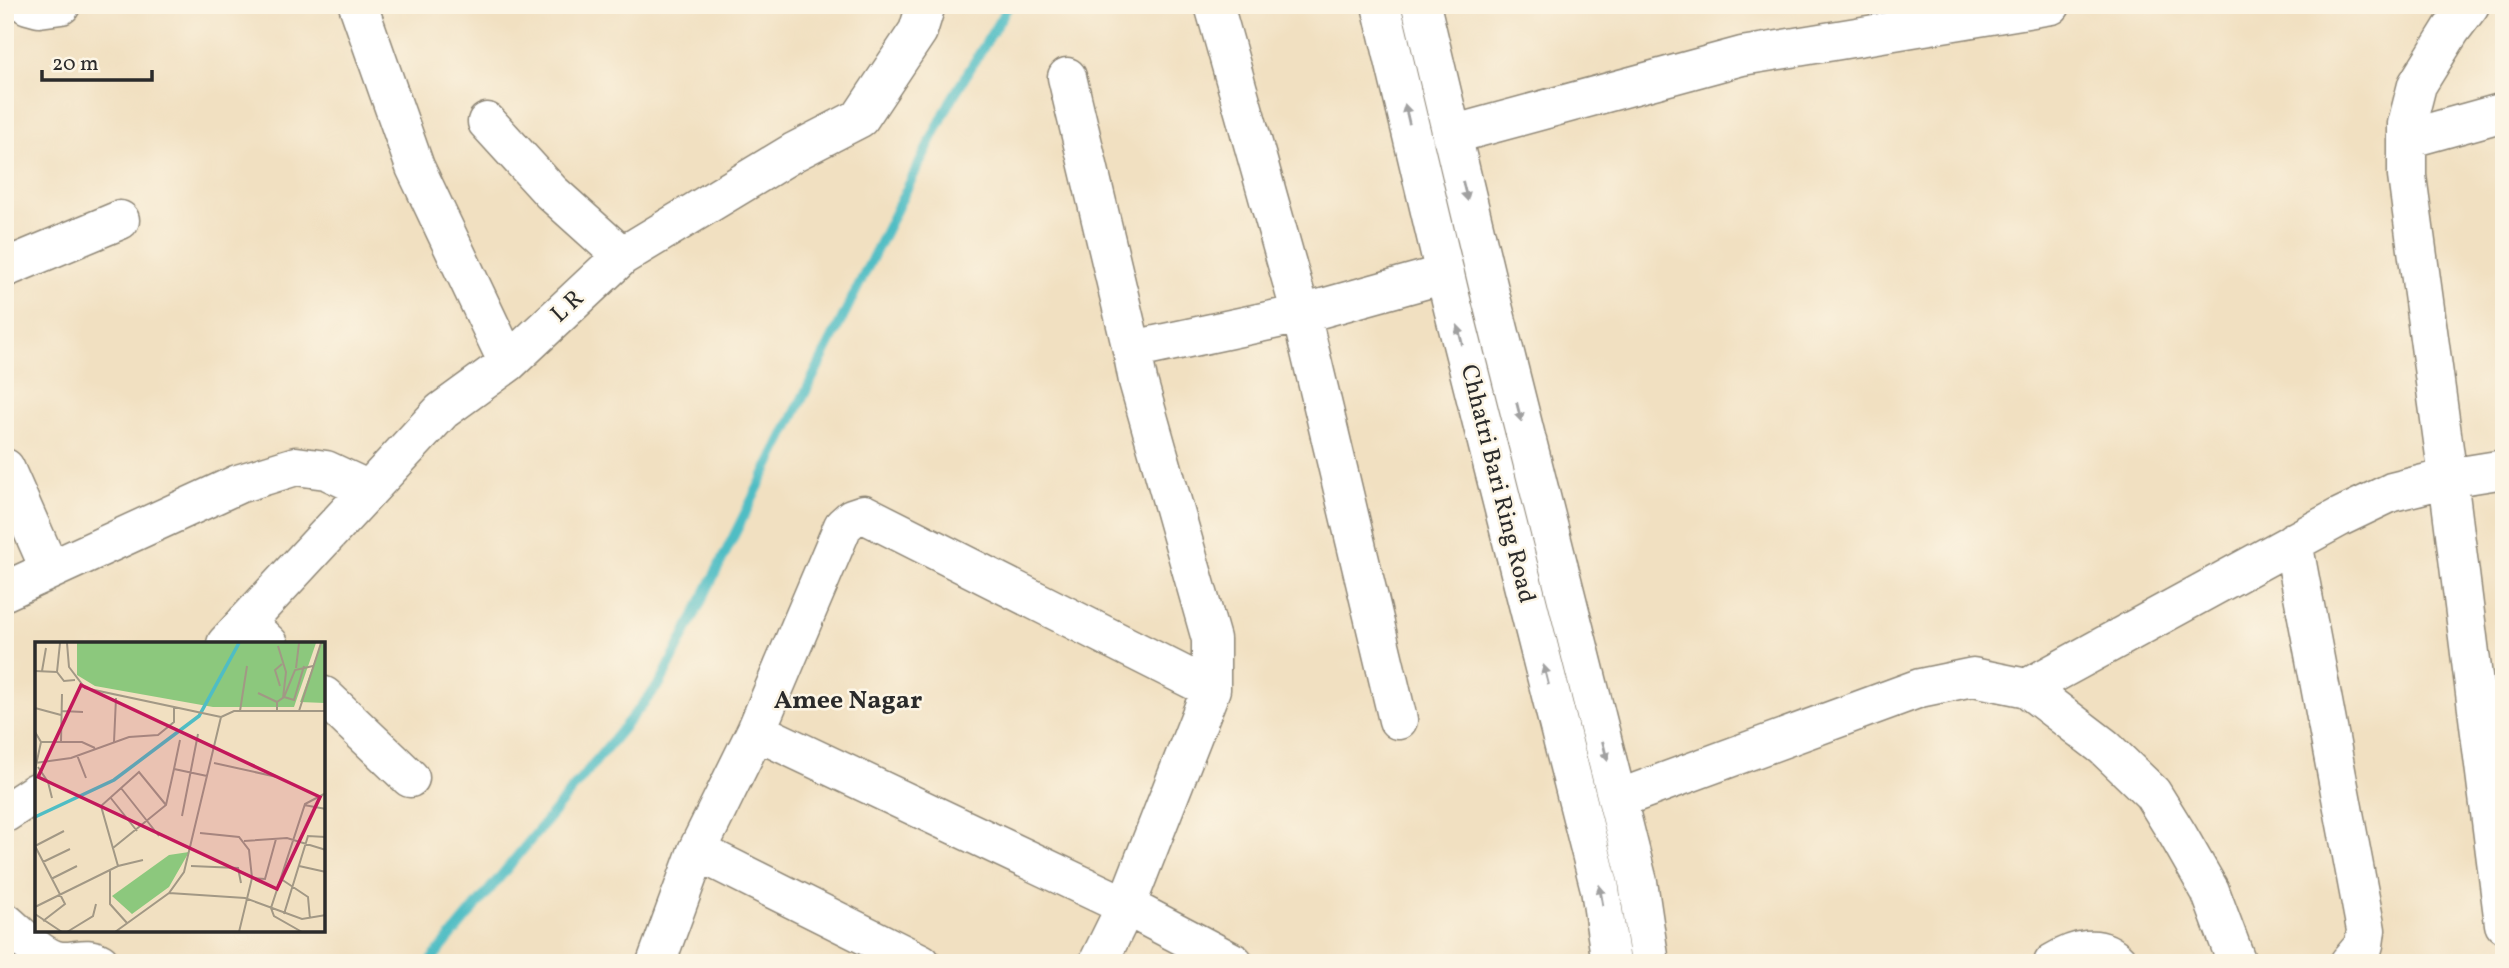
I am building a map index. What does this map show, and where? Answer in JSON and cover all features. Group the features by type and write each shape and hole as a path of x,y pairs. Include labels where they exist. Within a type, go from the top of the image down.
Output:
{"street":[{"path":"28,5 39,8 61,5"},
{"path":"358,5 415,167 508,363"},
{"name":"L R","path":"247,637 369,490 442,411 508,363 622,256 793,152 860,118 918,30 926,5"},
{"path":"1214,5 1301,314 1398,720"},
{"name":"Chhatri Bari Ring Road","path":"1381,5 1445,274 1600,889 1611,963"},
{"name":"Chhatri Bari Ring Road","path":"1421,5 1451,135 1618,799 1638,883 1650,963"},
{"path":"1451,135 1742,56 2051,5"},
{"path":"2470,5 2417,85 2407,124 2407,176 2500,870 2504,924"},
{"path":"1068,77 1138,381 1211,639 1211,689 1126,906 1098,963"},
{"path":"2407,139 2504,112"},
{"path":"487,122 551,192 622,256"},
{"path":"5,268 120,220"},
{"path":"1132,350 1301,314 1445,274"},
{"path":"5,591 238,484 296,466 326,470 369,490"},
{"path":"5,468 50,570"},
{"path":"2027,688 2293,542 2392,492 2448,478 2504,469"},
{"path":"656,963 697,851 755,731 843,526 852,518 864,514 1211,689"},
{"path":"2293,542 2367,930 2364,945 2350,963"},
{"path":"1618,799 1920,688 1973,677 2027,688 2104,747 2152,793 2210,891 2237,963"},
{"path":"326,698 410,778"},
{"path":"755,731 1126,906 1234,963"},
{"path":"5,813 35,793"},
{"path":"697,851 921,963"},
{"path":"5,922 48,957 62,961 93,959 100,963"},
{"path":"2053,963 2070,953 2100,950 2112,955 2119,963"}],"waterway":[{"path":"429,963 661,682 951,100 1009,5"}],"district":[{"name":"Amee Nagar","path":"848,701"}]}
